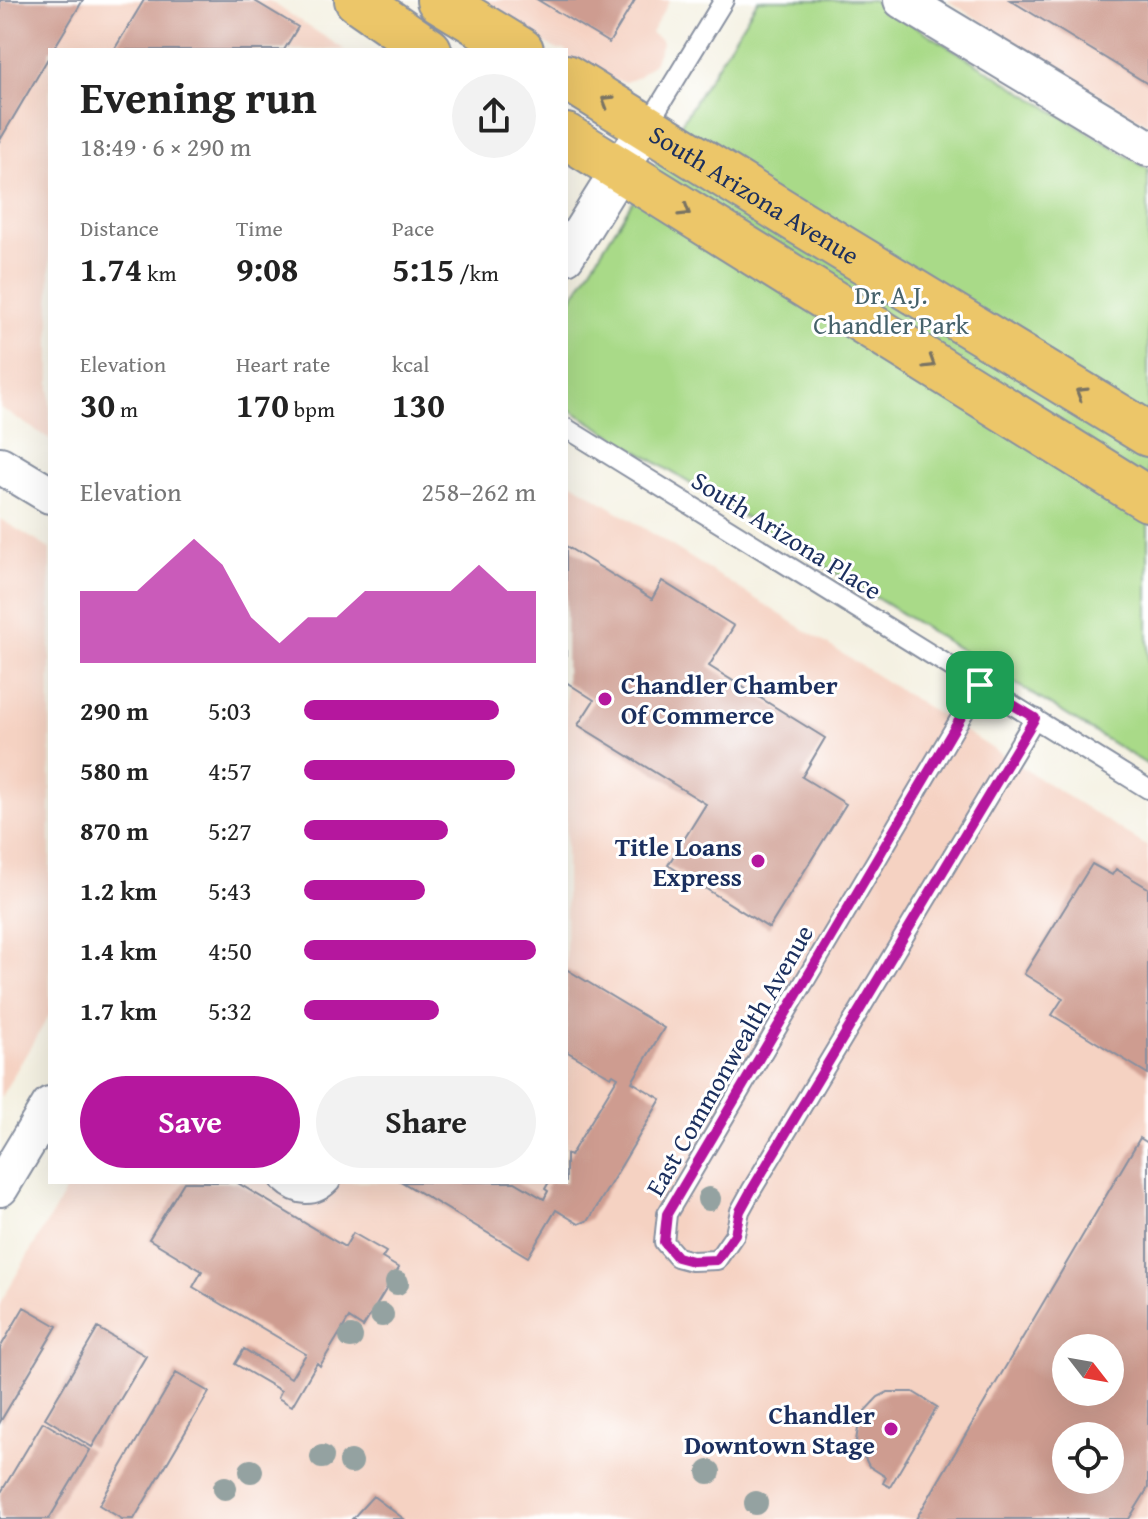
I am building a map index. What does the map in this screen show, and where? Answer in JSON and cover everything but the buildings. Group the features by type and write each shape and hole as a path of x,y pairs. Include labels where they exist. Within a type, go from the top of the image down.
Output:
{"main road":[{"path":"357,0 426,48"},
{"path":"439,0 518,48"},
{"name":"South Arizona Avenue","path":"568,78 1148,434"},
{"name":"South Arizona Avenue","path":"568,137 1141,495"}],"street":[{"path":"902,0 1148,148"},
{"path":"568,253 647,126"},
{"path":"0,465 48,494"},
{"path":"1,1182 48,1108"}],"lane":[{"path":"647,126 724,0"},
{"name":"South Arizona Place","path":"568,429 1148,789"},
{"name":"East Commonwealth Avenue","path":"980,685 667,1214 664,1242 677,1257 692,1261 717,1260 735,1234 740,1211 751,1191 1035,718"},
{"path":"283,1184 298,1194 309,1195 329,1184"}],"shaded area":[{"path":"0,0 268,0 342,48 48,48 48,438 0,408"},
{"path":"475,0 670,0 651,33 662,44 654,63 638,77 625,82 611,80 568,57 568,48 554,48"},
{"path":"947,0 1148,0 1148,124"},
{"path":"568,480 1148,847 1148,1519 0,1519 0,1303 70,1184 568,1184"},
{"path":"0,519 48,548 48,1017 0,1098"}],"green space":[{"name":"Dr. A.J. Chandler Park","path":"758,0 873,0 1148,169 1148,765 568,408 568,305"}],"place":[{"name":"Chandler Chamber Of Commerce","path":"605,699"},
{"name":"Title Loans Express","path":"758,861"},
{"name":"Chandler Downtown Stage","path":"891,1429"}],"route":[{"path":"980,685 1035,718 751,1191 740,1211 735,1234 717,1260 692,1261 677,1257 664,1242 667,1214 980,685"}]}
